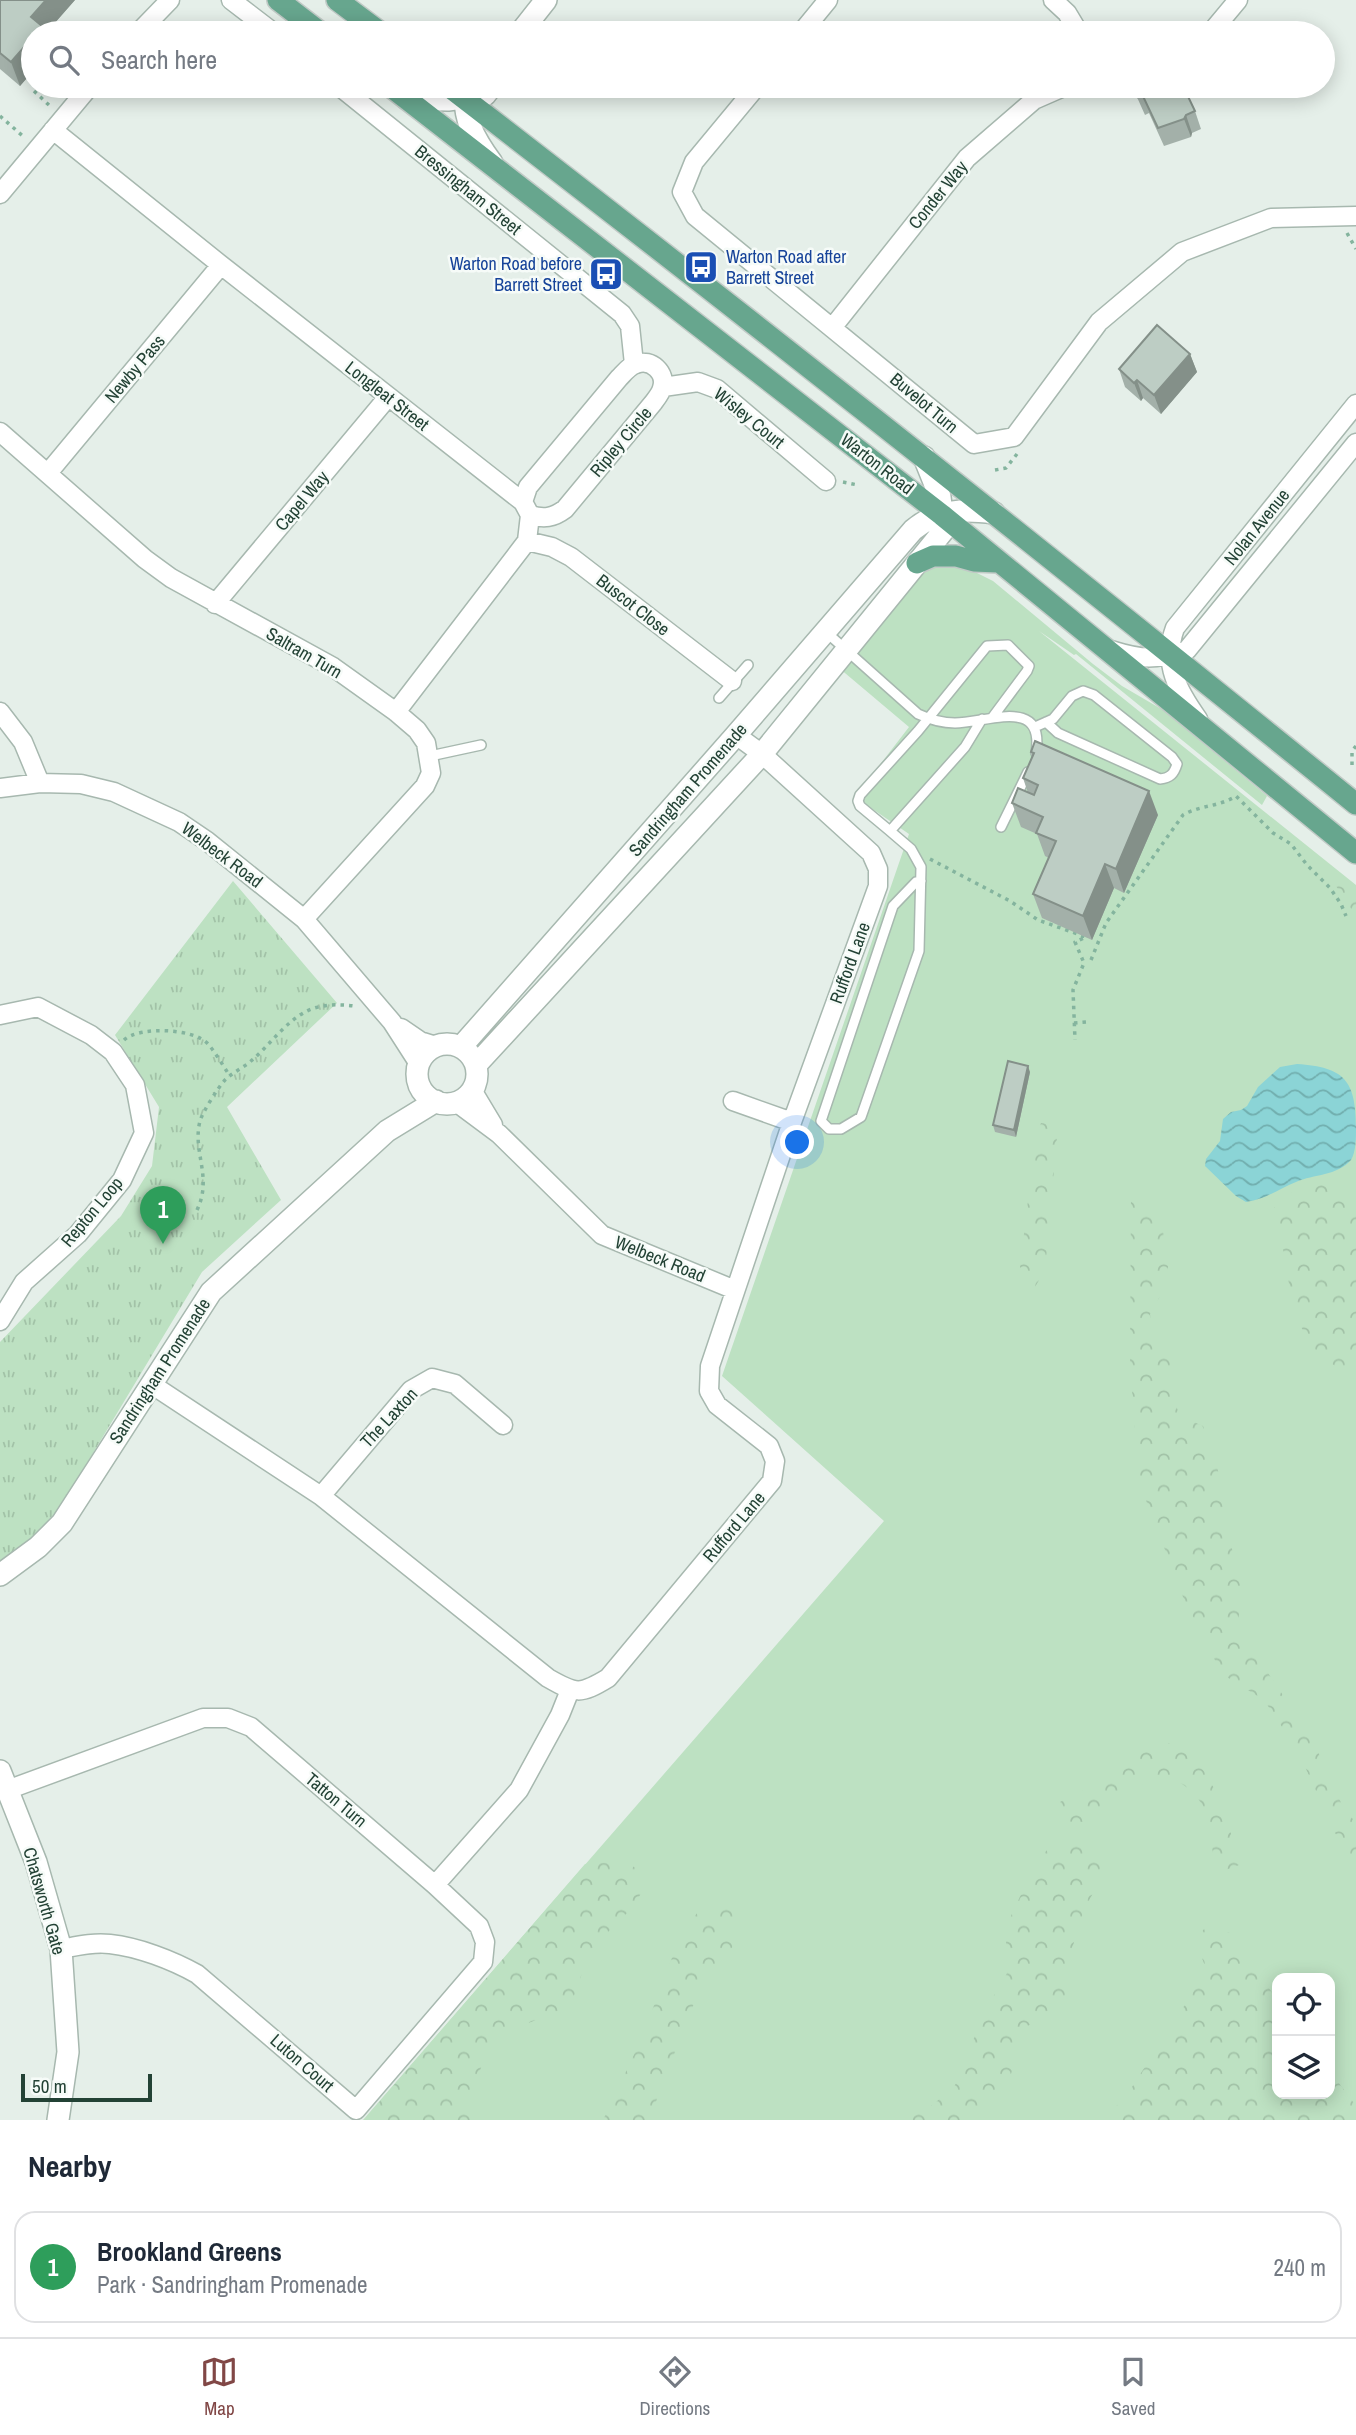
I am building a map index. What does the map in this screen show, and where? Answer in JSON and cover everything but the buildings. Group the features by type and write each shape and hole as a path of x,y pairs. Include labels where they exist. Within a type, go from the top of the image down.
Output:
{"main road":[{"path":"278,0 305,21"},
{"path":"337,0 364,21"},
{"name":"Warton Road","path":"470,98 924,457 1356,804"},
{"name":"Warton Road","path":"407,99 942,515 1356,853"},
{"path":"916,563 933,556 956,556 974,561 998,562"}],"street":[{"path":"150,21 170,0"},
{"path":"529,21 546,0"},
{"path":"811,21 828,0"},
{"path":"1053,0 1072,21"},
{"path":"1220,21 1238,0"},
{"path":"232,1 258,21"},
{"path":"0,194 80,98"},
{"name":"Bressingham Street","path":"354,98 622,314 630,326 634,364"},
{"path":"407,99 441,98"},
{"path":"462,98 475,138 495,168"},
{"name":"Buvelot Turn","path":"747,98 694,162 682,192 695,216 974,444 1014,437 1099,322 1182,252 1270,218 1356,216"},
{"name":"Conder Way","path":"832,328 967,158 1039,98"},
{"name":"Longleat Street","path":"52,130 526,509"},
{"name":"Newby Pass","path":"48,473 221,265"},
{"path":"396,712 527,541 528,487 619,378 634,364 646,362 655,366 661,373 663,387"},
{"name":"Wisley Court","path":"663,387 698,383 717,389 826,481"},
{"name":"Ripley Circle","path":"526,509 544,519 565,509 653,403 663,387"},
{"name":"Capel Way","path":"215,604 388,397"},
{"name":"Nolan Avenue","path":"1206,731 1174,682 1171,655 1175,628 1356,404"},
{"name":"Saltram Turn","path":"0,432 145,559 171,578 332,667 396,712 417,730 426,743 430,756"},
{"name":"Nolan Avenue","path":"1104,648 1137,658 1167,658 1187,650 1356,443"},
{"path":"924,457 940,497 942,515 965,509 994,513"},
{"name":"Sandringham Promenade","path":"461,1047 913,530 924,520 942,515 944,530 762,754 476,1065"},
{"name":"Buscot Close","path":"527,541 552,547 572,557 732,681"},
{"path":"0,712 23,742 40,783"},
{"name":"Rufford Lane","path":"570,1690 588,1690 608,1678 772,1481 775,1461 769,1446 717,1405 709,1391 710,1366 792,1122 878,887 878,869 871,853 762,754 736,735"},
{"path":"304,919 425,786 431,773 430,756"},
{"name":"Welbeck Road","path":"0,788 40,783 81,784 114,792 179,822 207,841 304,919 392,1022 419,1074"},
{"name":"Repton Loop","path":"0,1015 37,1007 92,1035 113,1052 135,1085 145,1133 122,1180 78,1234 24,1282 0,1321"},
{"name":"Welbeck Road","path":"392,1022 420,1041 436,1046"},
{"path":"453,1044 461,1047 476,1065 476,1082 454,1098 429,1097 419,1074 423,1056 436,1046 453,1044"},
{"name":"Sandringham Promenade","path":"387,1131 419,1074"},
{"name":"Sandringham Promenade","path":"3,1570 38,1547 62,1523 211,1292 387,1131 454,1098"},
{"name":"Welbeck Road","path":"454,1098 499,1134 602,1235 735,1290"},
{"path":"733,1101 792,1122"},
{"name":"The Laxton","path":"321,1496 411,1390 432,1378 455,1384 503,1425"},
{"path":"151,1384 321,1496 548,1678 570,1690 561,1715 519,1790 435,1885"},
{"name":"Tatton Turn","path":"3,1780 203,1718 228,1718 251,1727 435,1885"},
{"name":"Chatsworth Gate","path":"3,1780 36,1862 61,1949 68,2052 58,2120"},
{"name":"Luton Court","path":"61,1949 89,1944 111,1944 173,1960 197,1973 352,2115 483,1962 485,1942 479,1926 435,1885"}],"lane":[{"path":"826,631 918,714 936,723 1011,716 1028,720 1035,727 1038,739 1036,754 1002,827"},
{"path":"890,831 965,747 1027,671 1029,666 1007,645 987,646 860,795 860,806 911,849 921,867 921,880 919,951 864,1110 858,1121 841,1129 829,1129 823,1126 821,1121 893,906 921,880"},
{"path":"719,698 748,665"},
{"path":"1035,727 1046,722 1053,719 1072,696 1083,691 1094,695 1172,757 1177,764 1174,773 1167,779 1160,779 1058,733 1046,722"},
{"path":"430,756 481,745"}],"path":[{"path":"42,98 55,110"},
{"path":"0,116 29,141"},
{"path":"1343,230 1350,235 1356,249"},
{"path":"995,470 1006,468 1017,454"},
{"path":"1352,765 1352,751 1356,746"},
{"path":"1091,960 1106,923 1183,815 1195,808 1218,806 1236,796 1273,833 1291,844 1330,888 1346,916"},
{"path":"918,861 931,859 1010,901 1038,920 1086,937 1075,942 1084,963 1073,990 1075,1040"},
{"path":"197,1210 204,1196 204,1172 199,1150 200,1121 224,1080 258,1055 293,1019 309,1010 342,1004 358,1006"},
{"path":"1074,1023 1087,1022"},
{"path":"113,1052 128,1036 144,1031 192,1034 207,1042 230,1076"}],"green space":[{"path":"931,565 965,567 993,581 1093,664 1122,686 1163,710 1267,796 1262,805 1076,654 1039,631 1356,885 1356,2120 363,2120 884,1521 722,1376 909,834 855,797 909,727 839,668 922,572"},
{"path":"1332,869 1356,888 1356,916 1332,880"},
{"path":"233,881 337,1003 227,1107 281,1200 202,1272 60,1508 9,1562 0,1565 0,1342 121,1216 152,1166 159,1107 115,1035"},
{"path":"1041,1123 1058,1125 1045,1270 1032,1292 1020,1267 1036,1134"},
{"path":"1340,1182 1356,1215 1356,1368 1336,1367 1311,1346 1294,1313 1282,1243 1270,1214 1284,1197 1292,1192 1309,1186"},
{"path":"1143,1194 1153,1204 1162,1224 1168,1267 1160,1296 1150,1314 1152,1333 1177,1353 1177,1373 1170,1390 1180,1416 1203,1426 1217,1464 1225,1518 1242,1593 1237,1628 1318,1752 1343,1807 1356,1823 1356,1862 1335,1833 1297,1749 1264,1700 1222,1674 1183,1597 1139,1482 1130,1363 1131,1195"},
{"path":"1169,1743 1189,1754 1208,1777 1222,1805 1239,1865 1226,1870 1214,1867 1210,1829 1204,1808 1186,1787 1169,1779 1160,1778 1143,1784 1109,1815 1097,1821 1059,1821 1060,1802 1076,1793 1109,1782 1120,1766 1142,1747"},
{"path":"1077,1842 1102,1850 1103,1859 1100,1876 1076,1936 1067,1996 1041,2021 1024,2027 1011,2074 982,2103 960,2120 907,2120 931,2106 954,2087 965,2065 983,2011 1008,1971 1006,1943 1011,1916 1035,1864 1053,1843"},
{"path":"615,1862 635,1867 646,1884 634,1906 588,1956 574,1996 559,2011 503,2033 484,2058 474,2090 472,2120 368,2120 368,2115 585,1864"},
{"path":"725,1902 739,1916 732,1948 695,2001 649,2120 603,2120 641,2040 681,1934 704,1904"},
{"path":"1205,1928 1232,1933 1272,1993 1272,2099 1335,2099 1335,2078 1356,2106 1356,2120 1105,2120 1132,2087 1197,1986 1205,1966 1197,1937"}],"water":[{"path":"1297,1064 1337,1073 1350,1088 1355,1112 1356,1140 1353,1157 1339,1169 1303,1179 1246,1202 1205,1166 1206,1159 1220,1141 1223,1119 1231,1112 1247,1106 1258,1087 1280,1067"}],"place":[{"name":"Warton Road after Barrett Street","path":"701,267"},
{"name":"Warton Road before Barrett Street","path":"606,274"},
{"name":"Brookland Greens","path":"163,1244"}]}
